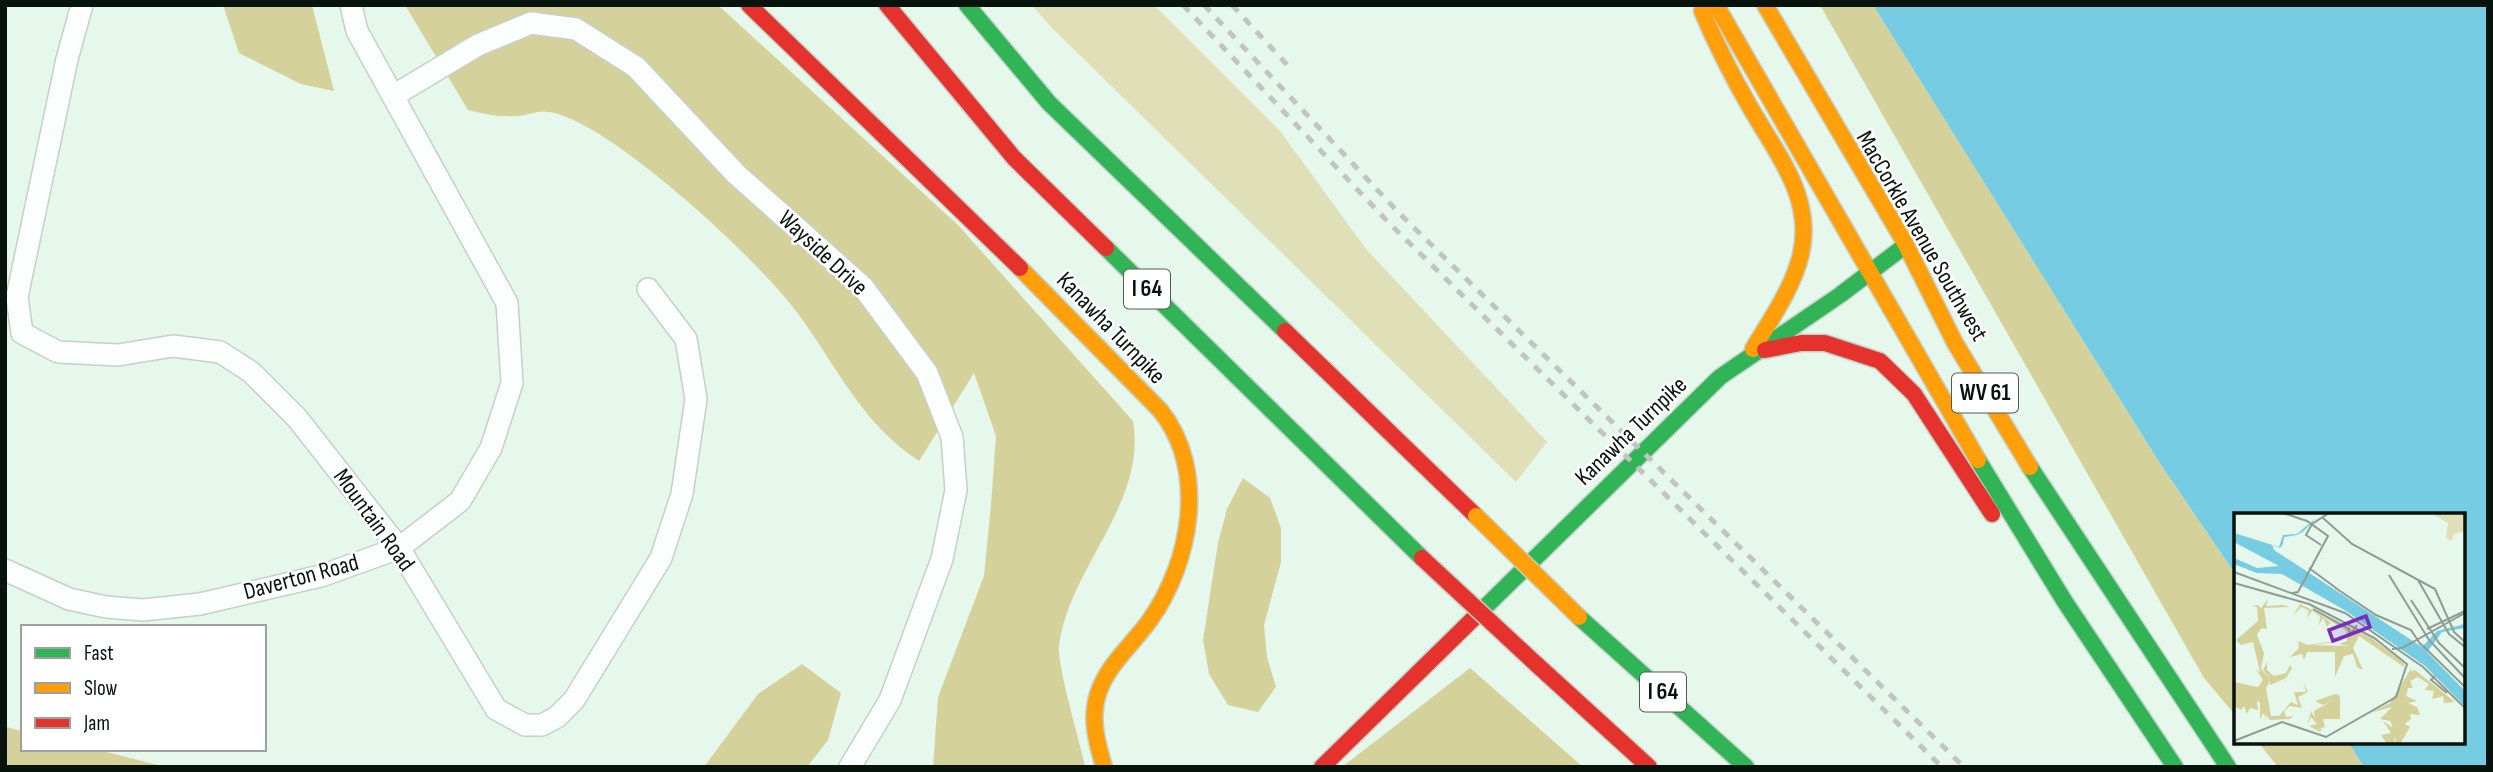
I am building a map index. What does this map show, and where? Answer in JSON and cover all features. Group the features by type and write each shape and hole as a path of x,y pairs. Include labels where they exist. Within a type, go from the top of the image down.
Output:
{"main road":[{"name":"Kanawha Turnpike","path":"750,5 1109,354 1166,418 1185,479 1189,524 1182,554 1163,600 1112,665 1096,695 1092,715 1096,745 1104,767"},
{"name":"I 64","path":"887,5 1014,158 1422,558 1649,767"},
{"name":"I 64","path":"967,5 1049,103 1579,617 1746,767"},
{"path":"1700,5 1758,121 1788,166 1800,202 1804,230 1802,253 1792,278 1750,354"},
{"name":"WV 61","path":"1716,5 1995,489 2065,602 2175,767"},
{"name":"MacCorkle Avenue Southwest","path":"1765,5 1826,116 1906,245 1954,340 2024,457 2142,643 2228,767"},
{"name":"Kanawha Turnpike","path":"1322,767 1694,402 1750,354 1871,273 1906,245"},
{"path":"1750,354 1801,343 1825,343 1880,361 1914,394 2024,561 2065,602"}],"street":[{"name":"Mountain Road","path":"82,5 67,59 17,297 22,333 58,352 118,355 173,346 220,352 251,372 297,418 399,548 496,709 526,725 542,726 557,717 574,700 661,558 682,494 696,399 686,339 648,289"},
{"name":"Daverton Road","path":"5,570 69,599 142,610 200,604 321,576 399,548 460,501 491,448 512,383 507,303 357,32 351,5"},
{"name":"Wayside Drive","path":"393,96 478,45 531,23 576,29 636,67 736,174 863,287 927,373 952,437 956,490 942,559 890,701 850,767"}],"green space":[{"path":"1032,5 1154,5 1280,131 1366,249 1547,442 1516,482 1050,26"}],"shaded area":[{"path":"223,5 312,5 334,91 301,84 239,53"},
{"path":"405,5 718,5 958,225 1133,421 1134,451 1129,480 1118,508 1077,589 1059,646 1065,686 1085,767 933,767 938,697 984,576 996,436 974,373 919,461 899,446 866,413 780,291 689,202 619,147 588,127 561,115 541,112 503,116 468,110"},
{"path":"1820,5 1873,5 2161,465 2234,572 2234,714 2204,678"},
{"path":"1243,478 1270,498 1281,528 1281,562 1264,625 1267,657 1276,687 1258,712 1228,705 1209,674 1203,640 1218,543 1227,509"},
{"path":"802,664 841,693 828,740 807,767 704,767 758,694"},
{"path":"1470,668 1583,767 1342,767"},
{"path":"5,727 21,731 21,751 103,751 165,767 5,767"},
{"path":"2260,744 2349,744 2364,767 2278,767"}],"water":[{"path":"1873,5 2488,5 2488,767 2364,767 2349,744 2465,744 2465,513 2234,513 2234,572 2161,465"}],"railway":[{"path":"1183,5 1389,223 1942,767"},
{"path":"1204,5 1399,213 1964,767"},
{"path":"1232,5 1290,68"}],"traffic: fast":[{"path":"967,5 1049,103 1285,331"},
{"path":"1474,618 1720,377 1840,295 1906,245"},
{"path":"1106,248 1422,558"},
{"path":"1978,460 2065,602 2175,767"},
{"path":"2030,467 2228,767"},
{"path":"1579,617 1746,767"}],"traffic: slow":[{"path":"1716,5 1978,460"},
{"path":"1765,5 1905,243 1955,343 2030,467"},
{"path":"1702,11 1737,84 1790,176 1802,213 1804,233 1793,279 1753,349"},
{"path":"1020,268 1160,410 1175,434 1184,460 1189,488 1184,544 1176,571 1150,620 1114,664 1098,694 1095,722 1104,767"},
{"path":"1476,516 1579,617"}],"traffic: jam":[{"path":"749,5 1020,268"},
{"path":"887,5 1014,158 1106,248"},
{"path":"1285,331 1476,516"},
{"path":"1765,350 1801,343 1825,343 1880,361 1914,394 1992,514"},
{"path":"1422,558 1535,663"},
{"path":"1322,767 1474,618"},
{"path":"1535,663 1649,767"}]}
